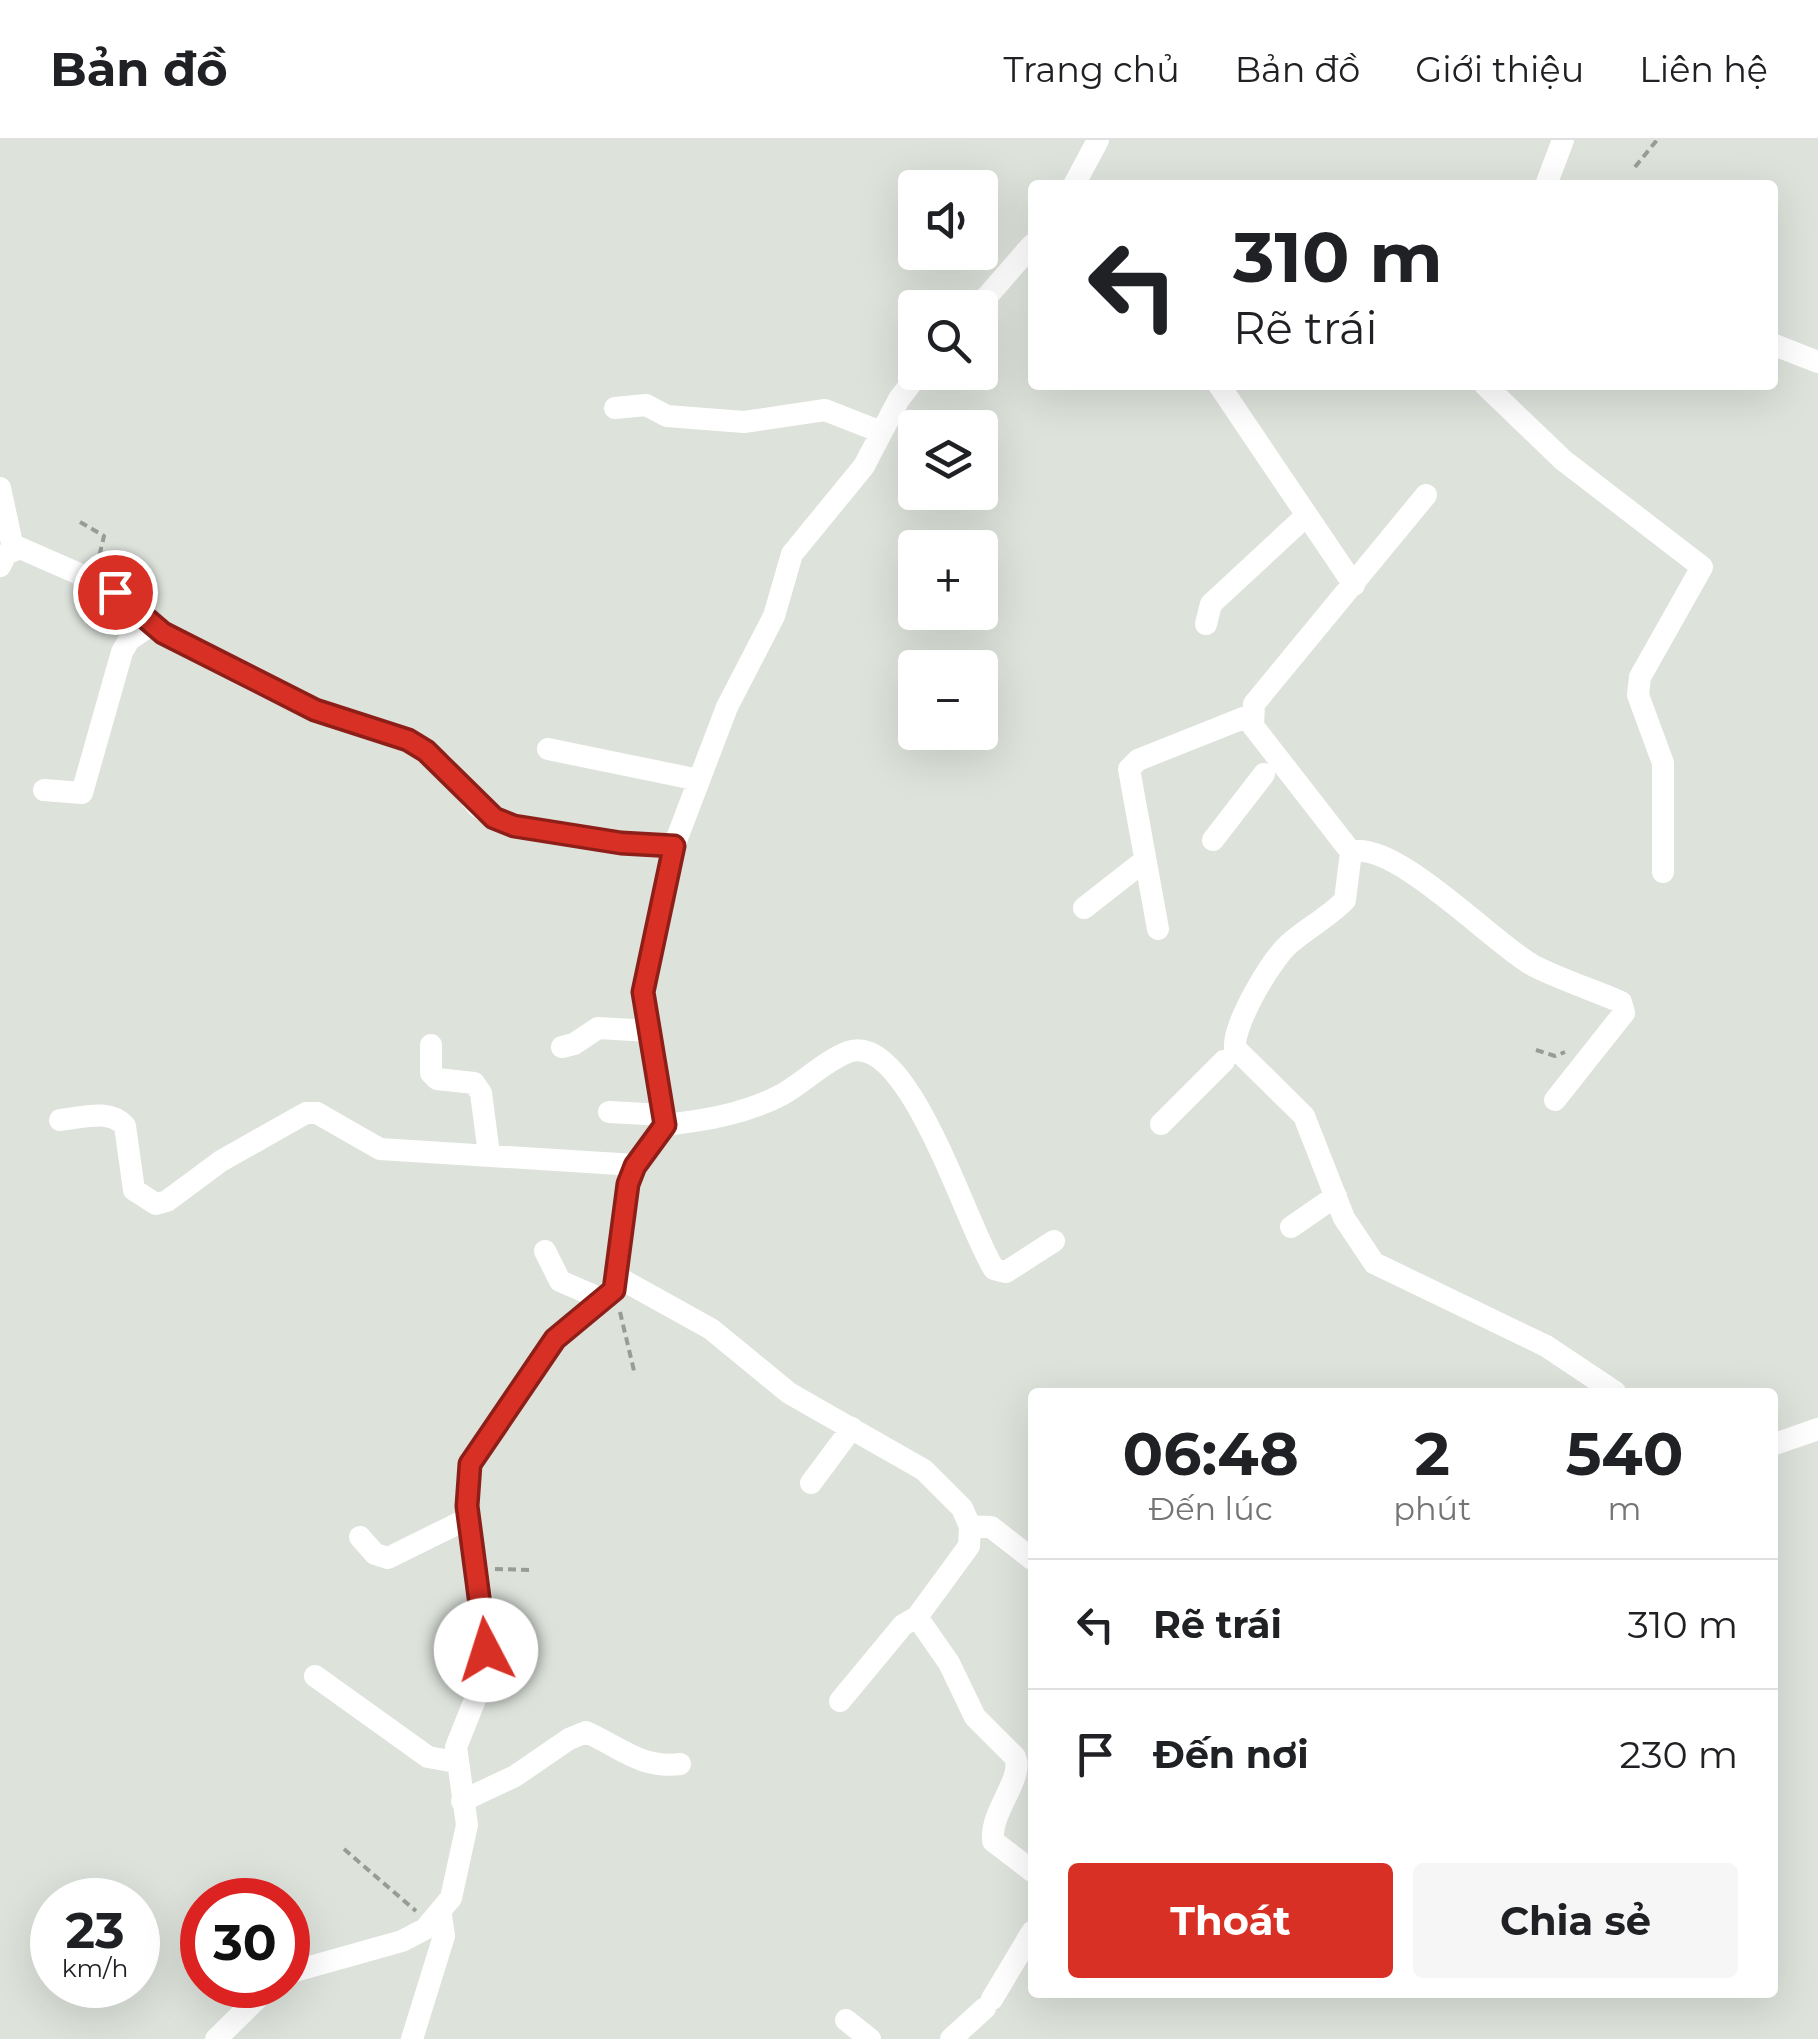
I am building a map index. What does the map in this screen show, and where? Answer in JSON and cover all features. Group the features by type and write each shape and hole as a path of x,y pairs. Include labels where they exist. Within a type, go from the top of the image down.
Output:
{"street":[{"path":"1077,180 1098,140"},
{"path":"1548,180 1564,140"},
{"path":"993,290 1028,250"},
{"path":"1778,346 1818,362 1818,350"},
{"path":"310,1967 402,1941 436,1919 451,1898 466,1841 456,1762 460,1731 486,1672 486,1628 466,1486 480,1444 529,1384 555,1339 612,1290 628,1184 665,1120 643,992 644,970 674,846 726,707 778,606 792,554 864,466 908,390"},
{"path":"1223,390 1354,585"},
{"path":"1490,390 1572,468 1702,566 1640,677 1638,695 1663,763 1663,872"},
{"path":"615,408 646,405 667,416 744,422 825,410 881,432"},
{"path":"0,488 6,557 93,580 115,592 151,625 315,710 408,740 442,764 478,808 494,818 603,840 674,846"},
{"path":"1160,1124 1230,1054 1238,1027 1275,960 1345,900 1350,888 1351,852 1270,765 1251,716 1254,704 1426,495"},
{"path":"1206,624 1211,604 1307,515"},
{"path":"44,790 82,793 122,652 129,640 151,625"},
{"path":"1158,930 1128,769 1138,760 1251,716"},
{"path":"548,748 699,780"},
{"path":"1213,840 1270,765"},
{"path":"1351,852 1366,851 1459,904 1534,966 1626,1007 1555,1100"},
{"path":"1084,908 1144,862"},
{"path":"562,1047 598,1028 650,1031"},
{"path":"431,1045 431,1073 437,1079 474,1083 481,1092 488,1154"},
{"path":"609,1112 665,1120 742,1111 780,1095 848,1052 866,1050 882,1058 919,1107 994,1269 1006,1272 1054,1241"},
{"path":"1230,1054 1304,1116 1336,1196 1360,1246 1374,1263 1546,1346 1609,1388"},
{"path":"60,1120 110,1114 119,1119 125,1126 134,1190 156,1204 167,1201 221,1161 306,1114 316,1113 380,1149 635,1166"},
{"path":"1291,1226 1336,1196"},
{"path":"545,1251 560,1281 612,1290 711,1328 789,1392 938,1481 962,1508 970,1526 969,1546 962,1560 917,1617 903,1625 840,1700"},
{"path":"811,1483 852,1428"},
{"path":"1778,1444 1818,1428"},
{"path":"360,1538 375,1554 388,1558 469,1518"},
{"path":"970,1526 991,1527 1028,1556"},
{"path":"917,1617 949,1664 976,1718 1015,1757 1016,1774 994,1816 993,1841 1028,1868"},
{"path":"315,1676 428,1757 456,1762"},
{"path":"462,1801 514,1776 568,1739 586,1732 645,1763 680,1764"},
{"path":"412,2039 444,1936 436,1919"},
{"path":"951,2039 988,2003 1028,1938"},
{"path":"216,2039 247,2008"},
{"path":"846,2020 870,2039"}],"path":[{"path":"1635,166 1657,140"},
{"path":"80,522 104,536 93,580"},
{"path":"1536,1050 1555,1056 1576,1038"},
{"path":"612,1290 635,1375"},
{"path":"476,1568 530,1570"},
{"path":"344,1849 436,1919"}],"route":[{"path":"115,592 163,633 315,710 408,740 442,764 478,808 494,818 514,826 621,843 674,846 644,970 643,992 665,1125 635,1166 628,1184 619,1278 604,1300 555,1339 529,1384 480,1444 470,1464 467,1506 486,1650"}]}
